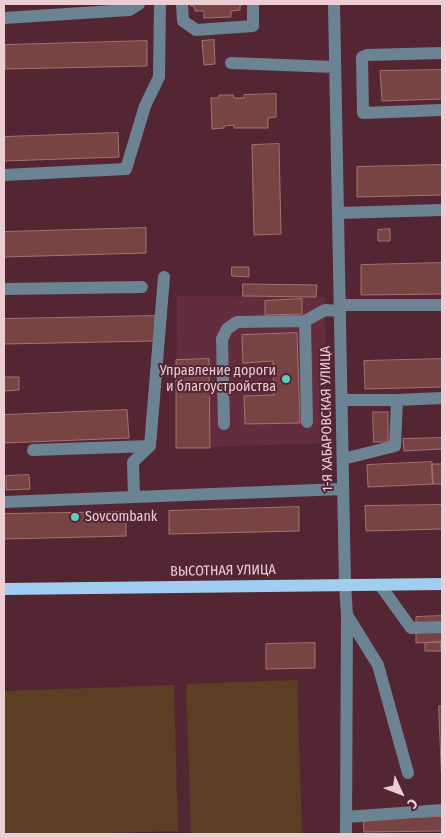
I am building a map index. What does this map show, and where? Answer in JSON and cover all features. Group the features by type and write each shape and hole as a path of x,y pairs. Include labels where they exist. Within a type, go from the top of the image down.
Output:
{"main road":[{"name":"ВЫСОТНАЯ УЛИЦА","path":"4,590 442,584"}],"street":[{"path":"4,18 129,10 138,4"},
{"path":"4,174 126,169 145,106 159,77 160,4"},
{"path":"182,4 182,21 196,30 253,26 253,4"},
{"name":"1-Я ХАБАРОВСКАЯ УЛИЦА","path":"334,4 347,615 346,834"},
{"path":"442,52 367,55 362,57 363,112 442,110"},
{"path":"231,64 335,67"},
{"path":"338,213 442,210"},
{"path":"134,497 133,462 150,446 164,277"},
{"path":"4,289 142,287"},
{"path":"224,424 222,339 227,329 237,322 305,321 326,310 340,308 442,306"},
{"path":"305,321 307,422"},
{"path":"342,400 442,398"},
{"path":"343,459 395,446 397,400"},
{"path":"33,450 150,446"},
{"path":"4,502 343,489"},
{"path":"380,585 411,628 442,627"},
{"path":"347,615 378,665 408,773"},
{"path":"346,817 442,810"}],"shaded area":[{"path":"177,296 325,297 327,443 176,448"},
{"path":"297,680 302,834 191,834 186,684"},
{"path":"174,685 178,831 4,834 4,691"}],"building":[{"path":"191,4 243,5 240,5 240,10 231,11 231,17 204,18 204,11 195,11 194,6 191,6"},
{"path":"214,40 215,64 204,65 202,41"},
{"path":"147,41 147,66 5,69 5,45"},
{"path":"442,70 442,99 382,101 380,71"},
{"path":"276,94 276,117 268,118 268,128 234,128 234,125 212,129 211,98 219,98 219,95 233,95 234,98 244,98 244,95"},
{"path":"118,133 119,157 4,161 4,137"},
{"path":"279,144 281,234 254,235 252,145"},
{"path":"442,165 442,195 357,197 357,167"},
{"path":"146,228 146,253 4,257 4,232"},
{"path":"390,229 390,241 378,241 378,230"},
{"path":"442,263 442,294 361,295 361,265"},
{"path":"232,267 249,267 249,277 232,276"},
{"path":"243,284 317,285 316,297 243,296"},
{"path":"302,299 302,314 265,315 265,301"},
{"path":"155,316 155,341 4,344 4,319"},
{"name":"Управление дороги и благоустройства","path":"297,333 300,423 245,424 244,396 274,395 273,361 243,363 242,335"},
{"path":"209,359 210,448 176,448 176,360"},
{"path":"442,359 442,387 365,389 364,361"},
{"path":"4,377 19,377 19,390 4,391"},
{"path":"127,410 129,438 4,443 4,415"},
{"path":"373,412 388,412 388,442 374,442"},
{"path":"442,438 442,449 404,451 403,439"},
{"path":"432,462 433,484 368,487 367,465"},
{"path":"432,464 442,464 442,484 433,484"},
{"path":"29,475 30,489 6,490 6,476"},
{"path":"442,505 442,529 366,531 365,506"},
{"path":"299,507 299,531 169,534 169,511"},
{"path":"126,512 126,536 4,539 4,514"},
{"path":"442,616 442,642 416,643 416,617"},
{"path":"441,642 441,651 425,651 425,643"},
{"path":"315,643 315,668 266,669 266,644"},
{"path":"439,706 442,706 442,787"},
{"path":"442,817 442,831 364,832 363,819"}],"place":[{"name":"Управление дороги и благоустройства","path":"286,379"},
{"name":"Sovcombank","path":"75,517"}]}
